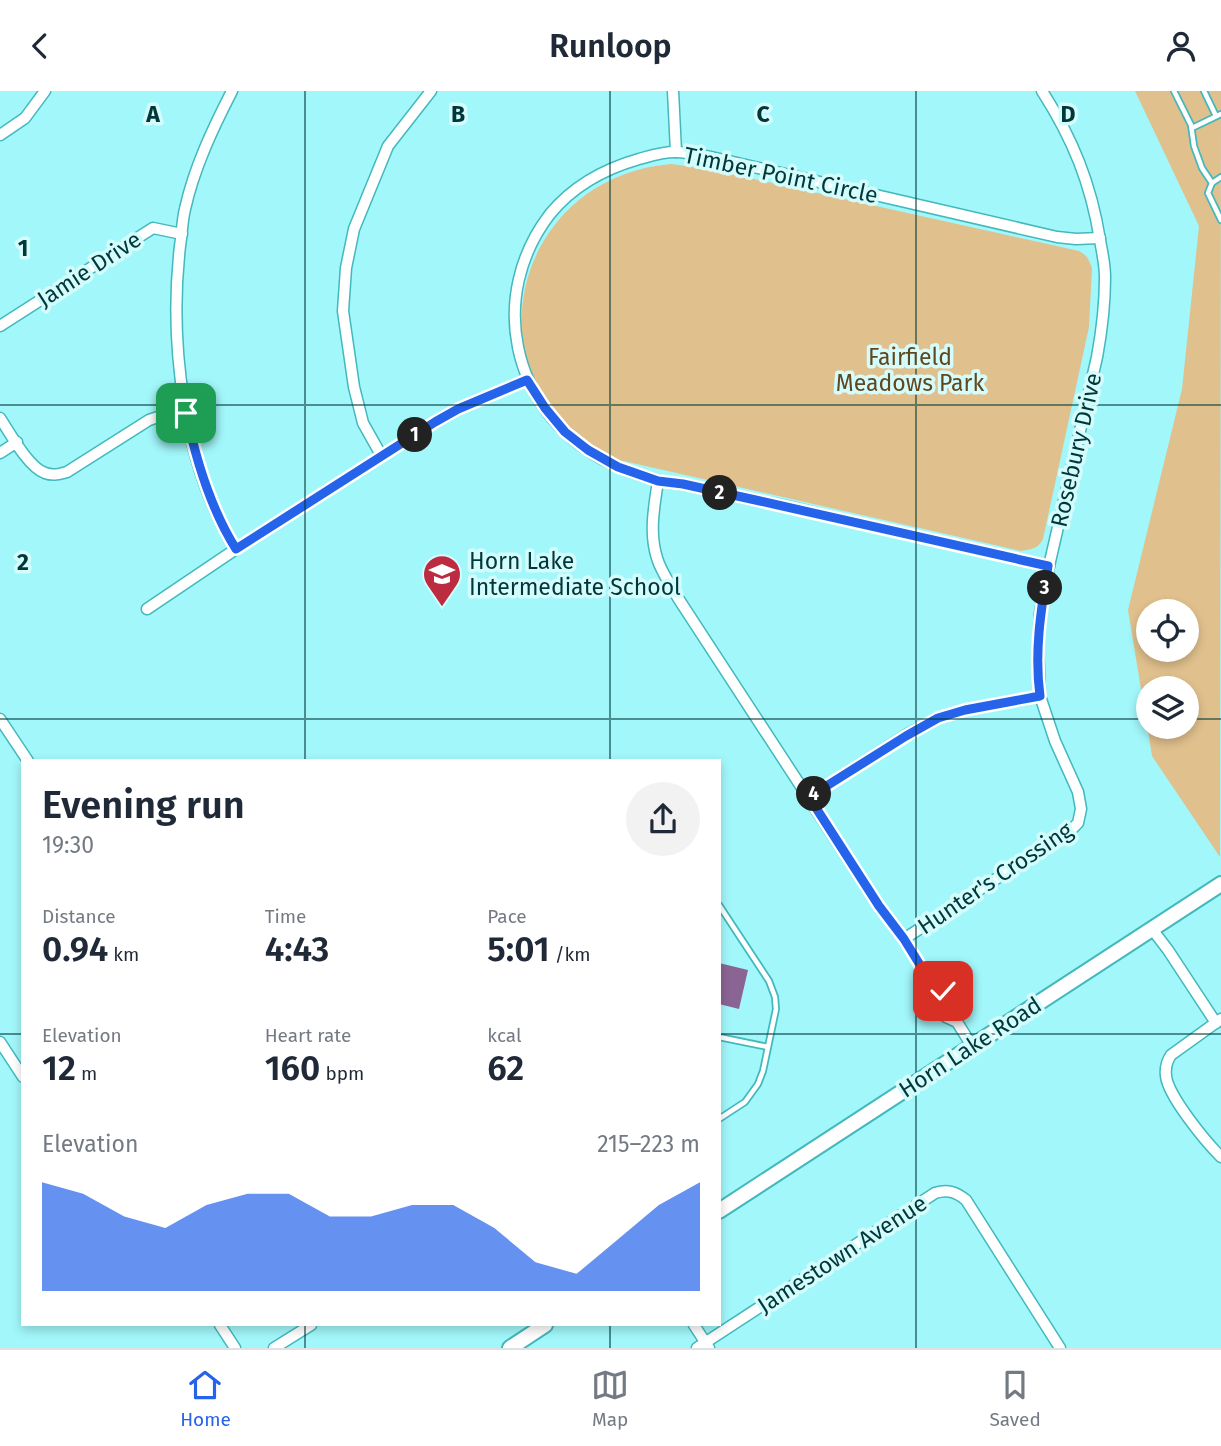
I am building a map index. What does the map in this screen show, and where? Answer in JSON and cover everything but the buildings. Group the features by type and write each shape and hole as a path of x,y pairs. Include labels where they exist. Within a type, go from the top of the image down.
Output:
{"main road":[{"name":"Horn Lake Road","path":"721,1210 1221,884"},
{"path":"510,1348 543,1326"}],"street":[{"path":"0,135 25,117 45,91"},
{"path":"232,91 196,172 185,210 176,277 176,328 177,359 186,413 203,478 220,521 236,549"},
{"path":"673,91 676,152"},
{"name":"Rosebury Drive","path":"1042,91 1068,136 1087,180 1093,200 1105,275 1097,357 1048,566 1040,613 1040,696 1055,740 1078,792 1081,813"},
{"path":"381,456 363,423 354,387 343,311 346,268 354,229 388,146 427,92"},
{"name":"Timber Point Circle","path":"1048,566 683,484 658,481 601,459 575,441 550,415 527,380 516,336 515,313 519,278 537,232 552,212 572,193 596,175 619,165 676,152 711,157 1057,237 1100,238"},
{"name":"Jamie Drive","path":"0,327 153,228 182,234"},
{"path":"146,608 458,409 527,380"},
{"path":"0,418 37,468 44,473 58,475 149,420 186,413"},
{"path":"0,453 17,442"},
{"path":"658,481 652,529 657,560 664,574 879,906 904,939 933,986 933,997 946,1017 957,1023 972,1047"},
{"path":"809,797 938,718 965,710 1040,696"},
{"path":"0,719 27,759"},
{"name":"Hunter's Crossing","path":"904,939 1072,830 1081,813"},
{"path":"1152,929 1218,1021 1171,1055 1167,1061 1166,1077 1195,1128 1221,1157"},
{"path":"0,1042 21,1074"},
{"name":"Jamestown Avenue","path":"704,1346 935,1193 943,1191 954,1192 966,1200 1060,1348"},
{"path":"221,1326 235,1348"},
{"path":"274,1348 309,1326"},
{"path":"694,1326 704,1346"}],"lane":[{"path":"1174,91 1192,128 1194,146 1202,168 1212,183"},
{"path":"1192,128 1218,115 1204,91"},
{"path":"1221,177 1212,183 1208,193 1221,220"},
{"path":"721,908 773,990 776,1009 758,1084 745,1102 721,1118"},
{"path":"721,1037 768,1047"}],"green space":[{"path":"1135,91 1221,91 1220,857 1152,756 1149,739 1199,739 1199,676 1139,676 1137,662 1199,662 1199,599 1136,599 1136,659 1128,610 1182,389 1199,226"},
{"name":"Fairfield Meadows Park","path":"671,164 704,168 1079,251 1086,256 1092,268 1089,327 1043,539 1037,547 1021,551 619,460 569,429 538,388 523,341 524,293 541,246 571,207 615,178"}],"place":[{"name":"Horn Lake Intermediate School","path":"442,608"}],"route":[{"path":"186,413 203,478 220,521 236,549 435,422 458,409 527,380 565,432 601,459 618,467 658,481 683,484 1048,566 1040,613 1040,696 965,710 938,718 809,797 933,986 943,991"}]}
